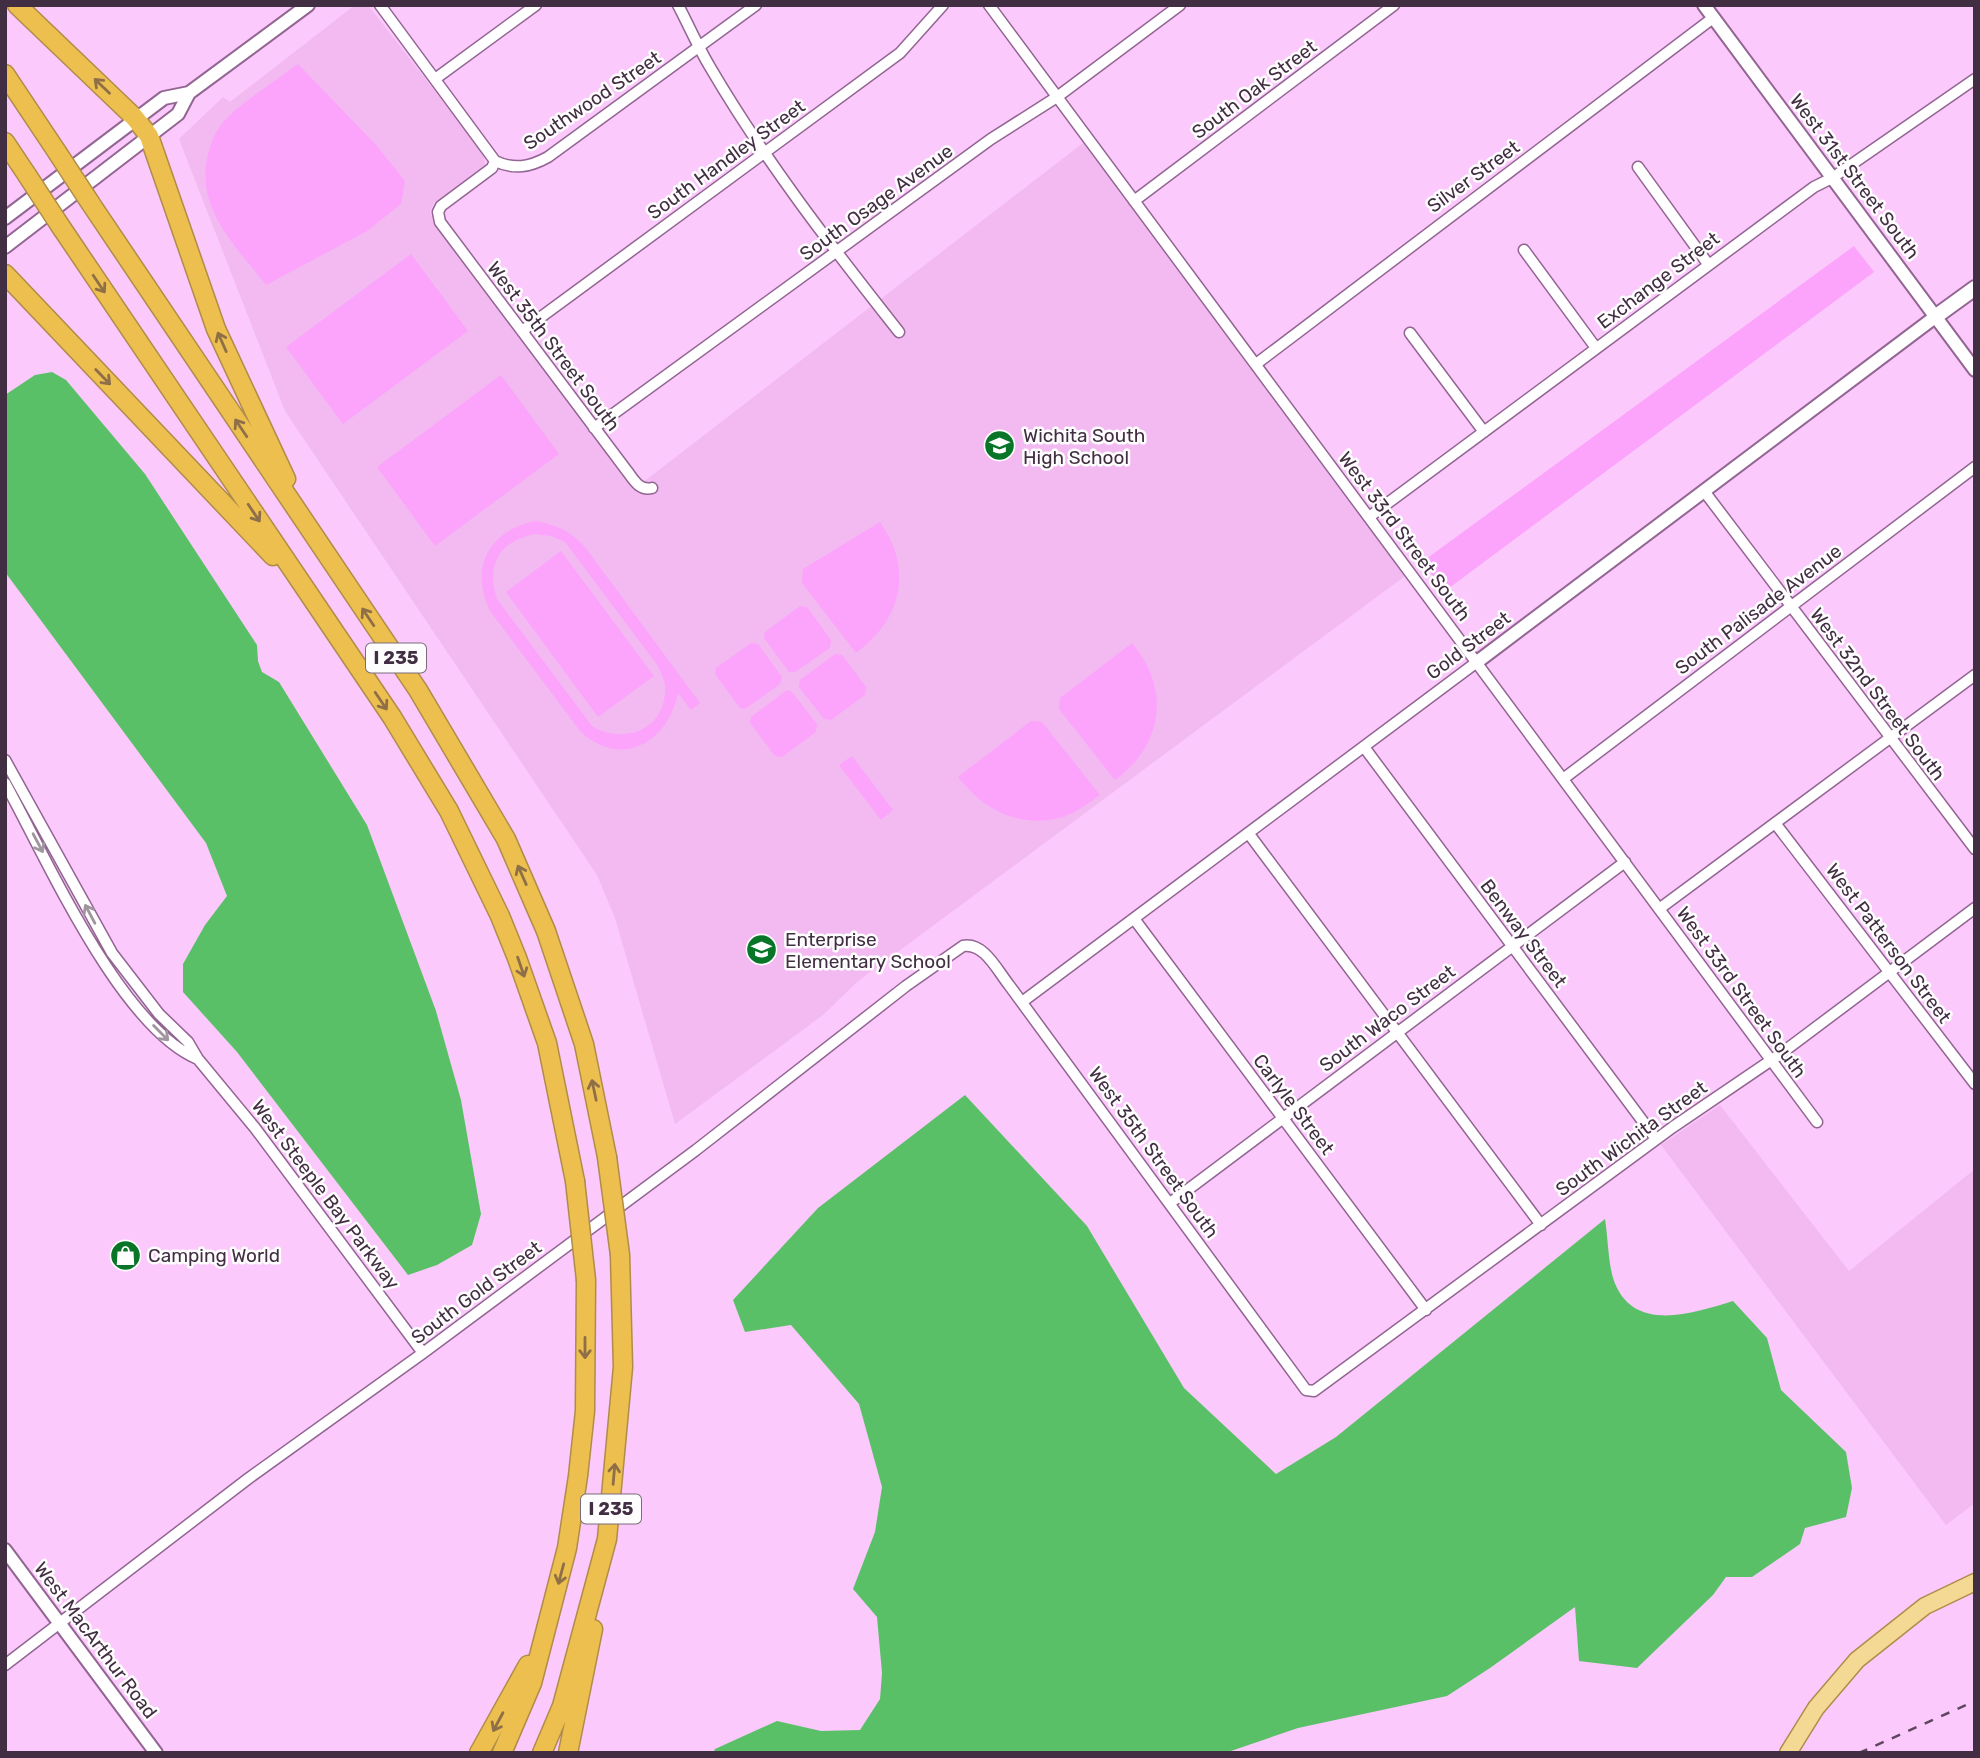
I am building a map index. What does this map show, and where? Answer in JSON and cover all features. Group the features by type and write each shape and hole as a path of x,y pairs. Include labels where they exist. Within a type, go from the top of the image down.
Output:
{"highway":[{"path":"17,5 135,118 149,136 216,329 314,537"},
{"name":"I 235","path":"5,74 418,690 506,839 546,931 584,1044 607,1157 620,1255 623,1367 607,1539 562,1706 542,1753"},
{"name":"I 235","path":"5,142 392,717 449,811 500,916 547,1043 575,1181 586,1280 585,1411 579,1476 567,1548 532,1682 502,1753"},
{"path":"5,274 309,595"},
{"path":"568,1753 593,1636 600,1568"},
{"path":"479,1753 531,1661 549,1617"}],"main road":[{"path":"1936,317 1975,288"},
{"path":"1788,1753 1816,1708 1857,1660 1926,1606 1975,1582"}],"street":[{"path":"5,218 135,118 164,98 189,93 307,5"},
{"path":"380,5 495,161"},
{"path":"435,79 536,5"},
{"path":"678,5 700,47 765,152 899,332"},
{"name":"Southwood Street","path":"495,161 516,167 541,161 756,5"},
{"name":"South Handley Street","path":"522,331 900,54 943,5"},
{"name":"West 33rd Street South","path":"989,5 1817,1122"},
{"name":"South Osage Avenue","path":"594,428 838,253 991,139 1057,97 1180,5"},
{"name":"South Oak Street","path":"1134,201 1394,5"},
{"name":"West 31st Street South","path":"1703,5 1975,370"},
{"name":"Silver Street","path":"1256,364 1713,18"},
{"name":"Exchange Street","path":"1369,517 1814,187 1832,178 1975,79"},
{"path":"5,247 178,114 189,93"},
{"name":"West 35th Street South","path":"495,161 492,168 441,206 438,212 441,224 640,487 652,488"},
{"path":"1638,167 1708,264"},
{"path":"1524,250 1596,348"},
{"name":"Gold Street","path":"1022,1002 1135,920 1936,317"},
{"path":"1410,333 1484,432"},
{"name":"South Palisade Avenue","path":"1563,779 1975,467"},
{"name":"West 32nd Street South","path":"1704,491 1975,849"},
{"path":"1659,909 1975,675"},
{"name":"Benway Street","path":"1364,747 1656,1139"},
{"name":"West Steeple Bay Parkway","path":"5,760 107,946 123,970 159,1014 188,1042 198,1059 255,1128 423,1353"},
{"name":"West Steeple Bay Parkway","path":"5,783 90,939 114,977 167,1040 181,1052 198,1059"},
{"name":"West Patterson Street","path":"1775,823 1975,1084"},
{"path":"1249,834 1541,1224"},
{"name":"South Waco Street","path":"1170,1203 1625,862"},
{"name":"South Wichita Street","path":"1306,1390 1319,1389 1656,1139 1771,1060 1975,908"},
{"name":"Carlyle Street","path":"1135,920 1426,1310"},
{"name":"West 35th Street South","path":"967,945 981,950 1022,1002 1306,1390"},
{"name":"South Gold Street","path":"5,1665 292,1446 423,1353 696,1150 906,986 967,945"},
{"name":"West MacArthur Road","path":"5,1550 156,1753"}],"shaded area":[{"name":"Wichita South High School","path":"355,5 368,5 483,153 485,165 434,203 430,212 434,224 633,490 1083,143 1405,576 857,982 823,1015 675,1124 615,918 597,875 285,411 179,139 223,97 230,102"},
{"path":"298,64 376,145 405,181 401,204 367,231 266,285 232,242 214,212 205,178 207,159 213,138 225,120"},
{"path":"1854,246 1874,272 1445,591 1422,562"},
{"path":"411,254 468,331 343,424 286,347"},
{"path":"52,372 66,380 145,474 257,645 262,672 279,682 367,825 436,1011 461,1100 481,1214 472,1245 437,1265 408,1275 237,1052 183,992 183,964 205,925 227,896 206,843 5,572 5,395 35,375"},
{"path":"501,375 559,454 435,546 377,467"},
{"path":"536,521 544,523 563,530 579,541 700,703 691,710 678,693 673,711 664,725 641,745 627,749 612,749 596,743 581,732 490,611 484,595 483,566 488,553 495,542 520,526","holes":["535,534 551,536 565,542 663,676 664,702 659,714 641,730 630,734 617,734 592,726 497,599 493,575 498,556 512,542 523,537"]},
{"path":"880,522 891,540 897,558 898,593 884,625 856,653 802,583 803,569"},
{"path":"561,551 654,676 598,717 506,592"},
{"path":"800,606 807,607 831,640 830,648 795,672 789,672 764,638 765,632"},
{"path":"751,643 758,644 782,677 780,684 745,709 740,708 715,674 716,668"},
{"path":"1132,643 1153,679 1156,716 1152,733 1143,750 1131,766 1115,780 1059,709 1060,698"},
{"path":"835,654 842,655 866,687 865,695 831,720 824,719 799,687 800,680"},
{"path":"787,690 792,692 817,724 816,732 782,757 775,756 750,723 751,717"},
{"path":"1031,721 1042,722 1100,795 1073,813 1040,821 1025,820 995,810 969,790 958,777"},
{"path":"852,756 893,810 881,820 839,765"},
{"path":"965,1095 1087,1226 1184,1388 1276,1474 1336,1437 1605,1219 1613,1278 1622,1296 1633,1307 1648,1313 1681,1314 1733,1301 1767,1338 1781,1390 1846,1452 1852,1488 1846,1517 1805,1528 1800,1544 1752,1577 1726,1577 1713,1595 1637,1668 1579,1661 1575,1607 1447,1696 1298,1728 1225,1753 713,1753 715,1749 777,1721 821,1731 860,1730 880,1699 882,1673 877,1617 853,1589 875,1532 882,1487 859,1404 791,1325 745,1332 733,1300 818,1208"},
{"path":"1720,1105 1849,1271 1975,1169 1975,1503 1946,1525 1661,1145"}],"railway":[{"path":"1859,1753 1975,1701"}],"place":[{"name":"Wichita South High School","path":"1000,446"},
{"name":"Enterprise Elementary School","path":"762,950"},
{"name":"Camping World","path":"125,1255"}]}
